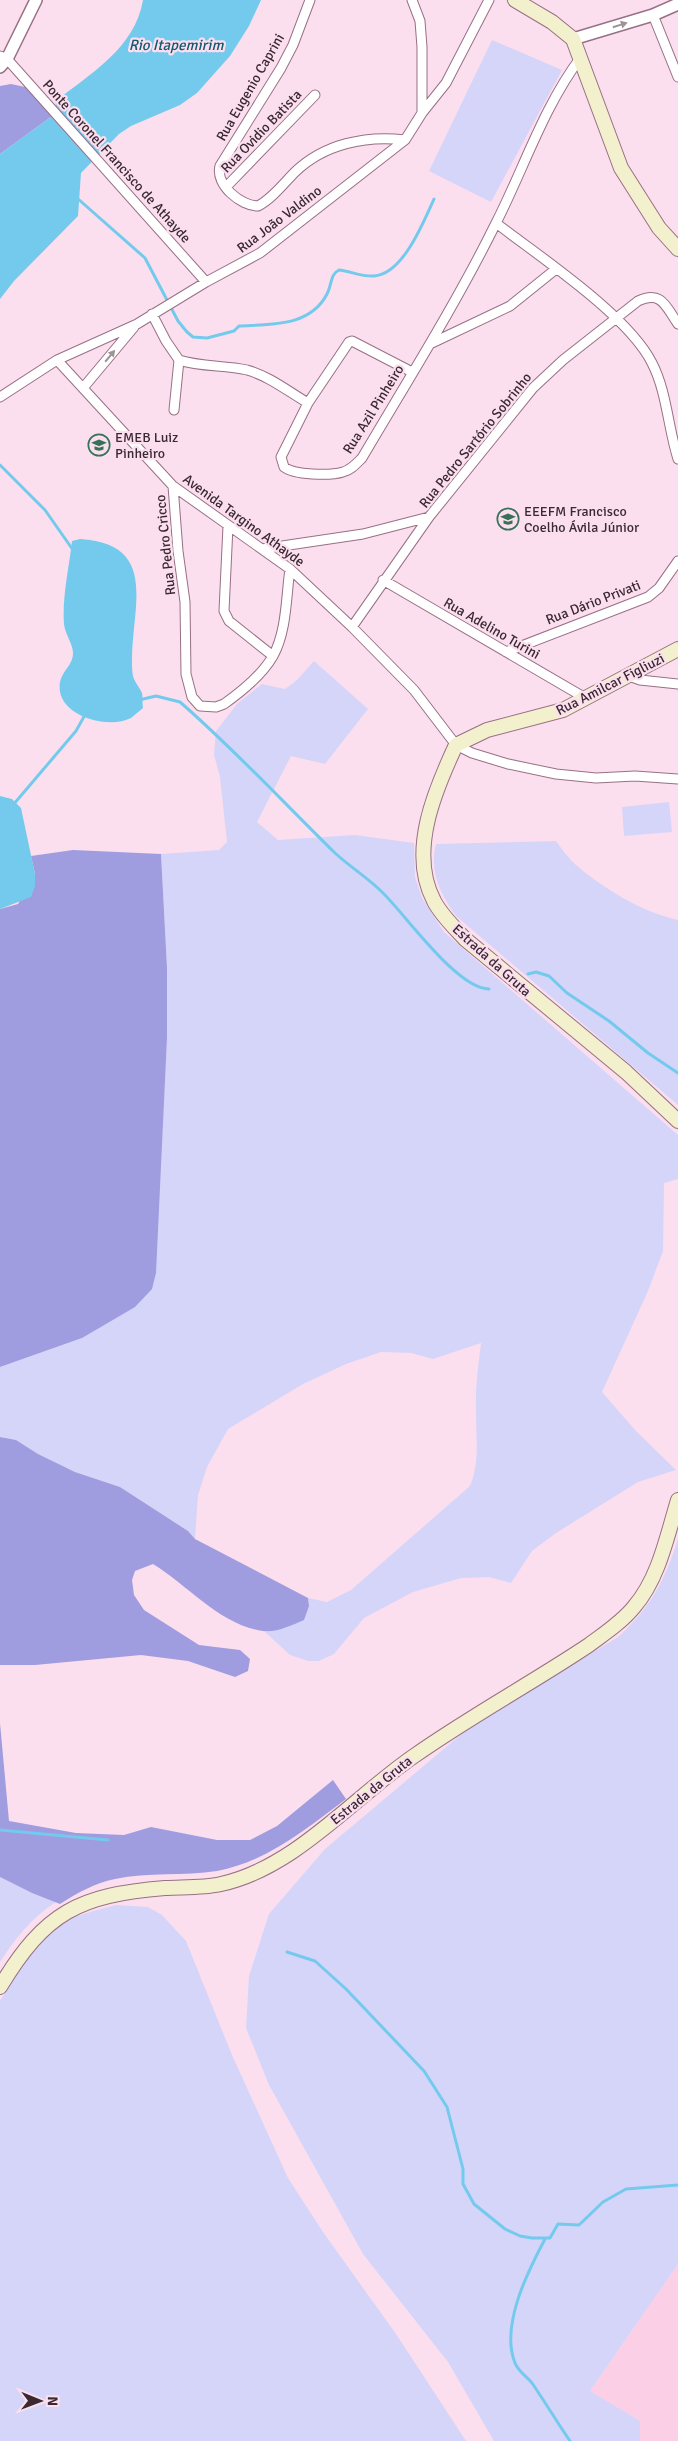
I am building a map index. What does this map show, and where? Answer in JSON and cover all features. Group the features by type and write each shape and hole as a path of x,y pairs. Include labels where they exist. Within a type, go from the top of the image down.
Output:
{"main road":[{"path":"515,0 552,22 573,38 621,168 659,228 678,249"},
{"name":"Rua Amilcar Figliuzi","path":"456,745 487,730 563,710 634,678 678,649"},
{"name":"Estrada da Gruta","path":"456,745 438,785 428,817 425,841 425,876 433,900 444,917 465,939 626,1072 678,1121"},
{"name":"Estrada da Gruta","path":"0,1987 36,1935 61,1915 81,1905 115,1893 221,1884 271,1864 311,1838 414,1755 596,1640 634,1608 646,1591 656,1569 678,1500"}],"street":[{"path":"2,60 36,0"},
{"name":"Rua Eugenio Caprini","path":"226,187 219,177 220,166 293,45 310,0"},
{"path":"412,0 420,21 422,113"},
{"name":"Rua João Valdino","path":"0,397 57,360 137,324 206,282 260,253 405,140 422,113 437,97 489,0"},
{"path":"573,38 678,6"},
{"path":"658,13 678,77"},
{"name":"Rua Azil Pinheiro","path":"308,403 281,457 284,467 293,472 341,473 352,468 362,458 412,372 432,343 496,223 563,83 581,57"},
{"name":"Ponte Coronel Francisco de Athayde","path":"2,60 47,102 206,282"},
{"name":"Rua Ovidio Batista","path":"226,187 315,95"},
{"path":"226,187 247,205 258,206 309,158 319,153 345,144 384,137 405,140"},
{"path":"496,223 616,318 636,340 652,362 659,380 678,459"},
{"path":"432,343 510,306 556,269"},
{"name":"Rua Pedro Sartório Sobrinho","path":"352,627 383,580 429,517 533,388 616,318 647,297 652,296 661,300 678,324"},
{"path":"152,314 166,341 179,360 174,410"},
{"name":"Rua João Valdino","path":"83,388 137,324"},
{"path":"179,360 258,373 308,403 349,342 352,341 412,372"},
{"name":"Avenida Targino Athayde","path":"57,360 173,486 290,569 352,627 414,690 456,745"},
{"name":"Rua Pedro Cricco","path":"173,486 185,602 186,674 192,697 200,706 208,708 224,704 262,670 273,656"},
{"path":"262,549 363,534 429,517"},
{"path":"228,526 224,604 226,615 229,620 273,656 280,639 290,569"},
{"name":"Rua Dário Privati","path":"506,652 648,596 659,588 678,561"},
{"name":"Rua Adelino Turini","path":"383,580 587,699"},
{"path":"634,678 678,684"},
{"path":"456,745 472,753 508,764 556,774 596,778 635,776 678,779"}],"shaded area":[{"path":"492,40 562,70 491,202 429,171"},
{"path":"11,84 30,88 55,114 0,154 0,86"},
{"path":"314,661 368,709 325,764 291,756 257,822 278,840 355,835 414,843 415,877 422,898 444,932 678,1135 678,1179 664,1183 663,1251 648,1291 602,1392 636,1431 676,1470 638,1482 556,1533 532,1551 511,1583 489,1577 461,1578 413,1592 364,1618 334,1654 319,1661 308,1661 290,1655 265,1632 286,1627 309,1606 308,1598 327,1602 351,1590 470,1486 476,1459 476,1396 481,1343 433,1359 411,1353 381,1352 346,1364 303,1384 228,1429 207,1467 198,1495 195,1539 188,1531 120,1487 75,1472 38,1454 16,1440 0,1437 0,1367 82,1338 159,1196 167,1038 167,968 161,854 219,850 227,842 220,777 214,755 216,731 237,704 262,684 285,689 297,680"},
{"path":"669,802 672,832 624,836 622,807"},
{"path":"556,841 576,865 611,891 637,905 678,920 678,1105 456,916 437,882 434,864 436,844"},
{"path":"73,850 161,854 167,968 167,1038 156,1273 152,1289 135,1307 82,1338 0,1367 0,909 18,904 35,874 31,856"},
{"path":"0,1437 16,1440 38,1454 75,1472 120,1487 188,1531 195,1539 308,1598 309,1606 304,1620 273,1631 263,1631 247,1627 205,1604 153,1564 135,1571 132,1580 134,1595 144,1610 199,1645 240,1650 250,1659 248,1671 235,1677 188,1661 141,1655 35,1665 0,1665"},
{"path":"678,1539 678,2264 590,2391 640,2421 640,2441 494,2441 448,2362 363,2254 269,2085 246,2028 249,1976 269,1914 325,1849 464,1732 618,1637 630,1626 656,1592"},
{"path":"0,1723 9,1821 76,1833 124,1835 151,1827 217,1840 250,1840 277,1826 333,1780 346,1799 270,1852 235,1867 217,1871 115,1879 86,1889 60,1904 0,1877"},
{"path":"0,1877 32,1893 56,1902 39,1914 25,1929 0,1962"},
{"path":"116,1905 148,1907 162,1915 186,1941 232,2055 288,2178 323,2232 396,2334 466,2441 0,2441 0,2001 36,1944 51,1929 74,1917"},
{"path":"678,2264 678,2441 640,2441 639,2421 590,2391"}],"water":[{"name":"Rio Itapemirim","path":"143,0 261,0 249,26 230,56 197,93 180,105 131,126 119,134 81,173 78,216 14,281 0,299 0,154 55,114 56,101 110,58 131,32"},
{"path":"80,539 105,543 121,552 131,565 136,581 132,670 134,679 142,693 143,708 131,718 122,721 101,721 79,715 70,709 60,692 61,680 71,663 73,653 64,624 66,582 72,541"},
{"path":"0,796 12,799 21,808 35,874 35,886 31,897 0,909"}],"waterway":[{"path":"77,198 145,258 178,321 187,332 193,337 207,338 234,331 239,326 289,322 311,313 320,305 329,291 334,274 339,270 370,276 384,273 394,266 411,246 434,199"},
{"path":"0,465 45,510 73,550"},
{"path":"139,700 156,696 180,702 239,757 335,853 382,892 447,964 476,986 489,989"},
{"path":"13,805 76,731 86,713"},
{"path":"528,974 536,972 549,976 567,993 609,1021 648,1053 678,1073"},
{"path":"0,1830 108,1840"},
{"path":"287,1952 315,1961 346,1989 424,2071 447,2107 463,2169 463,2184 474,2204 505,2229 520,2236 550,2238 558,2224 579,2225 603,2202 626,2189 678,2185"},
{"path":"545,2239 518,2299 513,2316 511,2348 516,2366 532,2383 570,2441"}],"place":[{"name":"EMEB Luiz Pinheiro","path":"99,445"},
{"name":"EEEFM Francisco Coelho Ávila Júnior","path":"508,519"}]}
